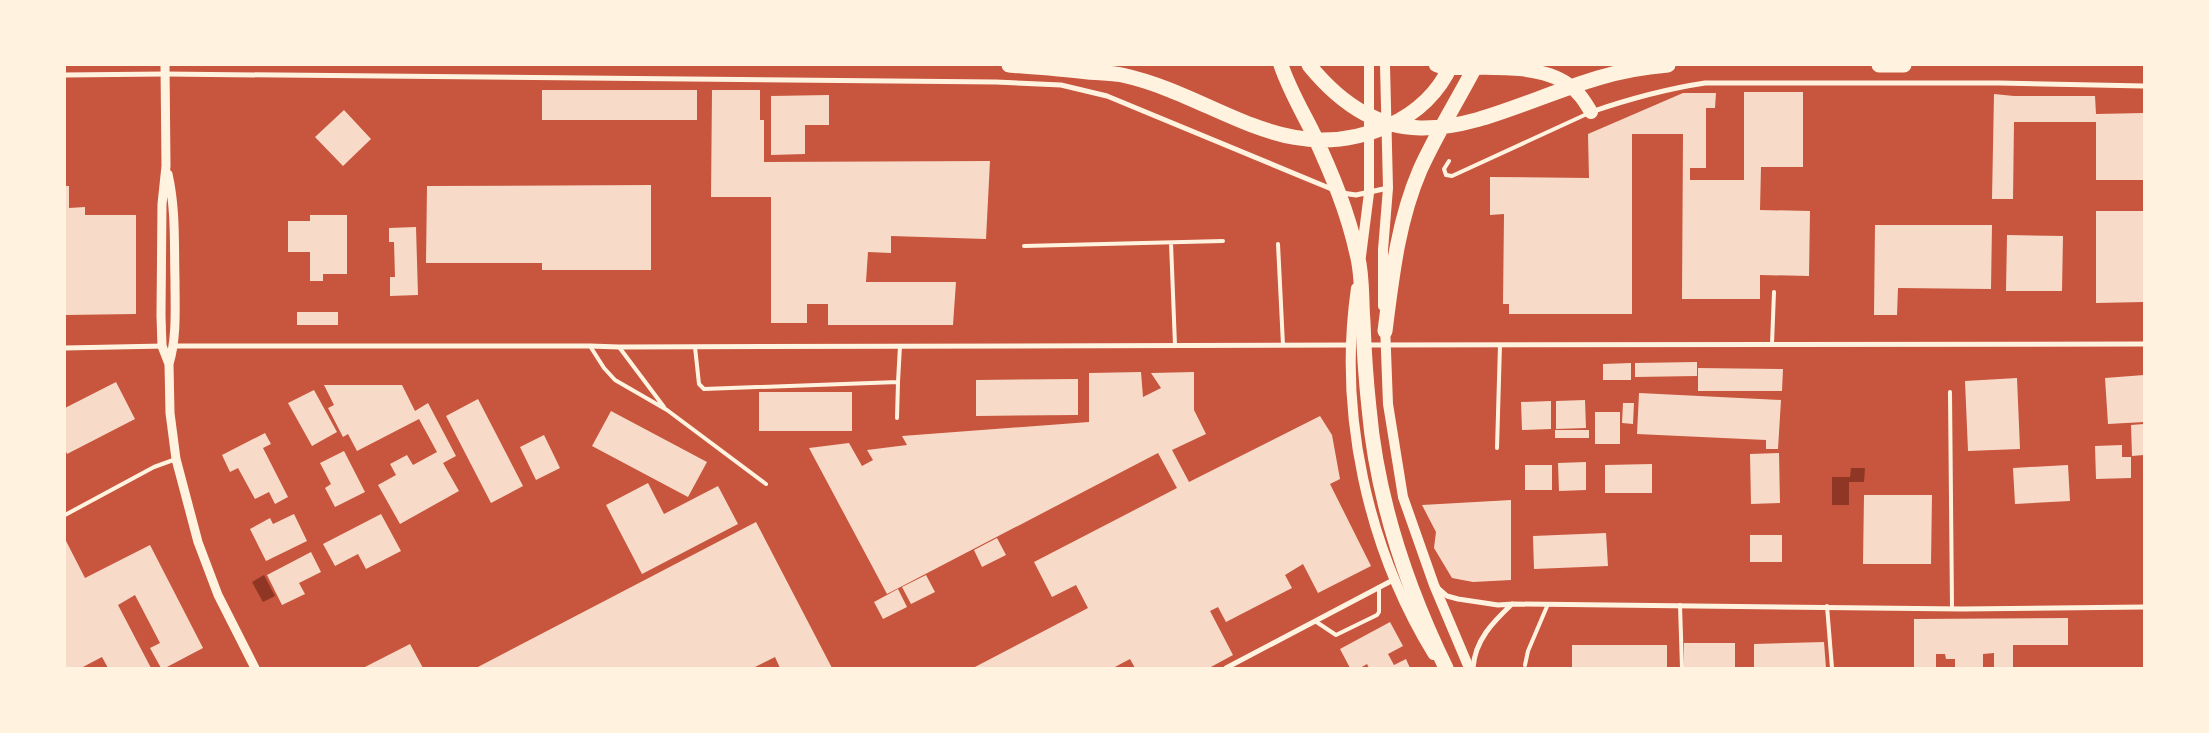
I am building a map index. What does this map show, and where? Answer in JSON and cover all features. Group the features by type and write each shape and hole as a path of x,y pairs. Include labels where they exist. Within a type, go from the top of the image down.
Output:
{"highway":[{"path":"1009,65 1122,75 1154,84 1268,131 1304,140 1333,141 1359,136 1404,119 1428,100 1444,80 1451,65"},
{"path":"1281,65 1286,82 1328,166 1346,214 1358,256 1372,435 1377,471 1395,543 1414,595 1446,668"},
{"path":"1309,65 1322,82 1360,112 1396,125 1424,129 1451,127 1508,111 1596,78 1635,68 1668,65"},
{"path":"1436,65 1444,68 1530,70 1550,76 1569,85 1581,96 1591,112"},
{"path":"1385,338 1395,253 1420,170 1476,65"},
{"path":"1879,65 1904,65"}],"main road":[{"path":"1369,65 1369,192 1351,320 1352,402 1367,499 1381,544 1395,579 1424,640 1441,668"},
{"path":"1385,65 1388,188 1382,250 1385,338 1384,404 1403,497 1434,585 1471,668"}],"street":[{"path":"165,70 166,166 162,204 162,346 169,364"},
{"path":"65,75 165,70 996,82 1061,85 1107,96 1343,194 1356,195 1388,188"},
{"path":"1591,112 1650,93 1705,83 1999,83 2144,86"},
{"path":"166,166 174,202 174,346 169,364 170,413 176,459 198,542 218,595 255,668"},
{"path":"65,348 162,346 1350,345 1385,338 1500,345 2144,344"},
{"path":"1226,668 1395,579"},
{"path":"1434,585 1447,596 1498,605 1952,608 2144,607"},
{"path":"1471,668 1480,642 1490,625 1513,604"}],"lane":[{"path":"1449,161 1444,169 1446,175 1452,176 1591,112"},
{"path":"1024,246 1223,241"},
{"path":"1170,242 1175,345"},
{"path":"1278,244 1283,345"},
{"path":"1772,344 1774,292"},
{"path":"1497,448 1500,345"},
{"path":"590,346 604,368 615,380 667,410 766,484"},
{"path":"897,418 900,346"},
{"path":"619,347 667,410"},
{"path":"695,347 699,384 704,388 898,382"},
{"path":"1950,392 1952,608"},
{"path":"1352,402 1370,403"},
{"path":"65,515 154,468 176,459"},
{"path":"1315,621 1336,635 1377,615 1379,612 1379,588"},
{"path":"1525,665 1528,651 1548,604"},
{"path":"1680,605 1682,668"},
{"path":"1827,606 1832,668"}],"shaded area":[{"path":"1851,468 1865,468 1864,482 1849,482 1849,505 1832,505 1832,477 1850,477"},
{"path":"264,575 275,596 263,602 252,582"}],"building":[{"path":"542,90 697,90 697,120 542,120"},
{"path":"712,90 760,90 760,120 764,120 764,162 990,161 986,239 891,236 891,253 868,252 866,282 956,282 953,325 828,325 828,304 807,304 807,323 771,323 771,197 711,197"},
{"path":"1744,92 1803,92 1803,167 1761,167 1760,210 1810,211 1809,276 1760,275 1760,299 1682,299 1683,134 1632,134 1632,314 1509,314 1509,304 1503,304 1504,214 1490,215 1490,177 1589,178 1588,134 1683,93 1716,93 1715,108 1706,108 1706,168 1690,168 1690,180 1744,180"},
{"path":"1994,94 2014,96 2095,96 2096,114 2144,113 2144,180 2096,180 2096,122 2014,122 2013,199 1992,199"},
{"path":"829,95 829,125 805,125 805,154 771,155 771,96"},
{"path":"344,110 371,139 343,166 315,137"},
{"path":"651,185 651,270 542,270 542,263 426,263 427,186"},
{"path":"65,186 69,186 69,208 85,207 85,215 136,215 136,314 65,315"},
{"path":"2096,211 2144,211 2144,302 2096,303"},
{"path":"310,215 347,215 347,274 323,274 323,281 310,281 310,252 288,252 288,221 310,221"},
{"path":"1875,225 1992,225 1991,289 1898,288 1897,315 1874,315"},
{"path":"416,227 418,295 390,296 390,277 395,277 394,242 389,242 389,228"},
{"path":"2007,235 2063,236 2062,291 2006,291"},
{"path":"297,312 338,312 338,325 297,325"},
{"path":"1697,362 1697,376 1635,377 1635,363"},
{"path":"1631,363 1631,380 1603,380 1603,364"},
{"path":"1698,368 1783,369 1782,391 1698,391"},
{"path":"1141,372 1143,397 1161,388 1151,373 1194,372 1194,410 1206,434 1172,450 1189,482 1320,416 1332,435 1340,479 1330,484 1371,566 1318,593 1303,564 1285,575 1292,588 1226,622 1218,607 1210,611 1233,655 1209,668 1135,668 1130,659 1113,668 973,668 1088,608 1076,585 1052,597 1034,562 1177,488 1158,453 887,594 809,448 849,443 862,466 873,460 867,450 907,445 902,436 1089,422 1089,373"},
{"path":"2144,375 2144,422 2108,424 2105,378"},
{"path":"2017,378 2020,449 1968,451 1965,381"},
{"path":"1078,379 1078,415 976,416 976,380"},
{"path":"116,382 135,419 67,454 65,449 65,408"},
{"path":"324,385 402,385 415,411 428,403 456,456 443,463 459,491 400,524 378,485 396,475 390,464 407,455 413,465 437,452 419,419 357,451 348,434 343,437 328,408 334,405"},
{"path":"314,390 337,432 312,446 288,403"},
{"path":"759,392 852,392 852,431 759,431"},
{"path":"1639,393 1781,400 1778,449 1766,449 1766,440 1637,434"},
{"path":"478,399 523,486 491,503 446,416"},
{"path":"1585,400 1586,428 1556,429 1556,401"},
{"path":"1551,401 1551,429 1522,430 1521,402"},
{"path":"1623,403 1634,403 1633,424 1622,423"},
{"path":"611,411 707,462 688,497 592,446"},
{"path":"1595,412 1620,412 1620,444 1595,444"},
{"path":"2144,424 2144,455 2132,456 2131,425"},
{"path":"1555,430 1589,430 1589,438 1555,438"},
{"path":"265,433 271,444 263,448 288,497 275,504 269,492 255,499 238,468 230,472 222,455"},
{"path":"544,435 560,468 536,480 520,447"},
{"path":"2122,445 2122,457 2131,457 2131,478 2096,479 2095,446"},
{"path":"344,451 365,492 335,507 325,488 331,484 320,463"},
{"path":"1779,453 1780,503 1751,504 1750,454"},
{"path":"1586,462 1586,490 1559,491 1558,463"},
{"path":"1652,464 1652,493 1605,493 1605,465"},
{"path":"1525,465 1552,465 1552,490 1525,490"},
{"path":"2068,465 2070,501 2015,504 2013,468"},
{"path":"648,483 664,514 718,486 738,524 642,574 606,505"},
{"path":"1864,495 1932,495 1931,564 1863,564"},
{"path":"1511,500 1511,580 1473,582 1452,578 1434,548 1436,532 1422,505"},
{"path":"294,514 307,541 266,561 250,529 270,518 273,524"},
{"path":"381,514 401,551 366,569 358,554 335,566 323,544"},
{"path":"756,522 832,668 780,668 775,657 753,668 476,668"},
{"path":"1606,533 1608,566 1534,569 1533,536"},
{"path":"1750,535 1782,535 1782,562 1750,562"},
{"path":"997,538 1006,555 982,567 974,550"},
{"path":"65,539 85,578 150,545 203,648 165,668 161,668 150,648 160,643 135,595 118,605 151,668 108,668 102,657 81,668 65,668"},
{"path":"311,552 321,572 299,583 305,594 282,605 267,575"},
{"path":"926,575 935,592 911,604 902,587"},
{"path":"898,589 907,607 883,619 874,602"},
{"path":"2068,618 2068,645 2013,645 2013,668 1994,668 1994,653 1983,654 1983,668 1955,668 1955,659 1946,659 1945,654 1936,654 1936,668 1914,668 1914,619"},
{"path":"1390,622 1403,646 1388,654 1394,665 1406,659 1410,668 1369,668 1367,664 1360,668 1350,668 1340,649"},
{"path":"1824,642 1826,668 1754,668 1754,644"},
{"path":"1684,643 1735,643 1735,668 1684,668"},
{"path":"410,644 423,668 363,668"},
{"path":"1572,645 1667,645 1667,668 1572,668"}]}
